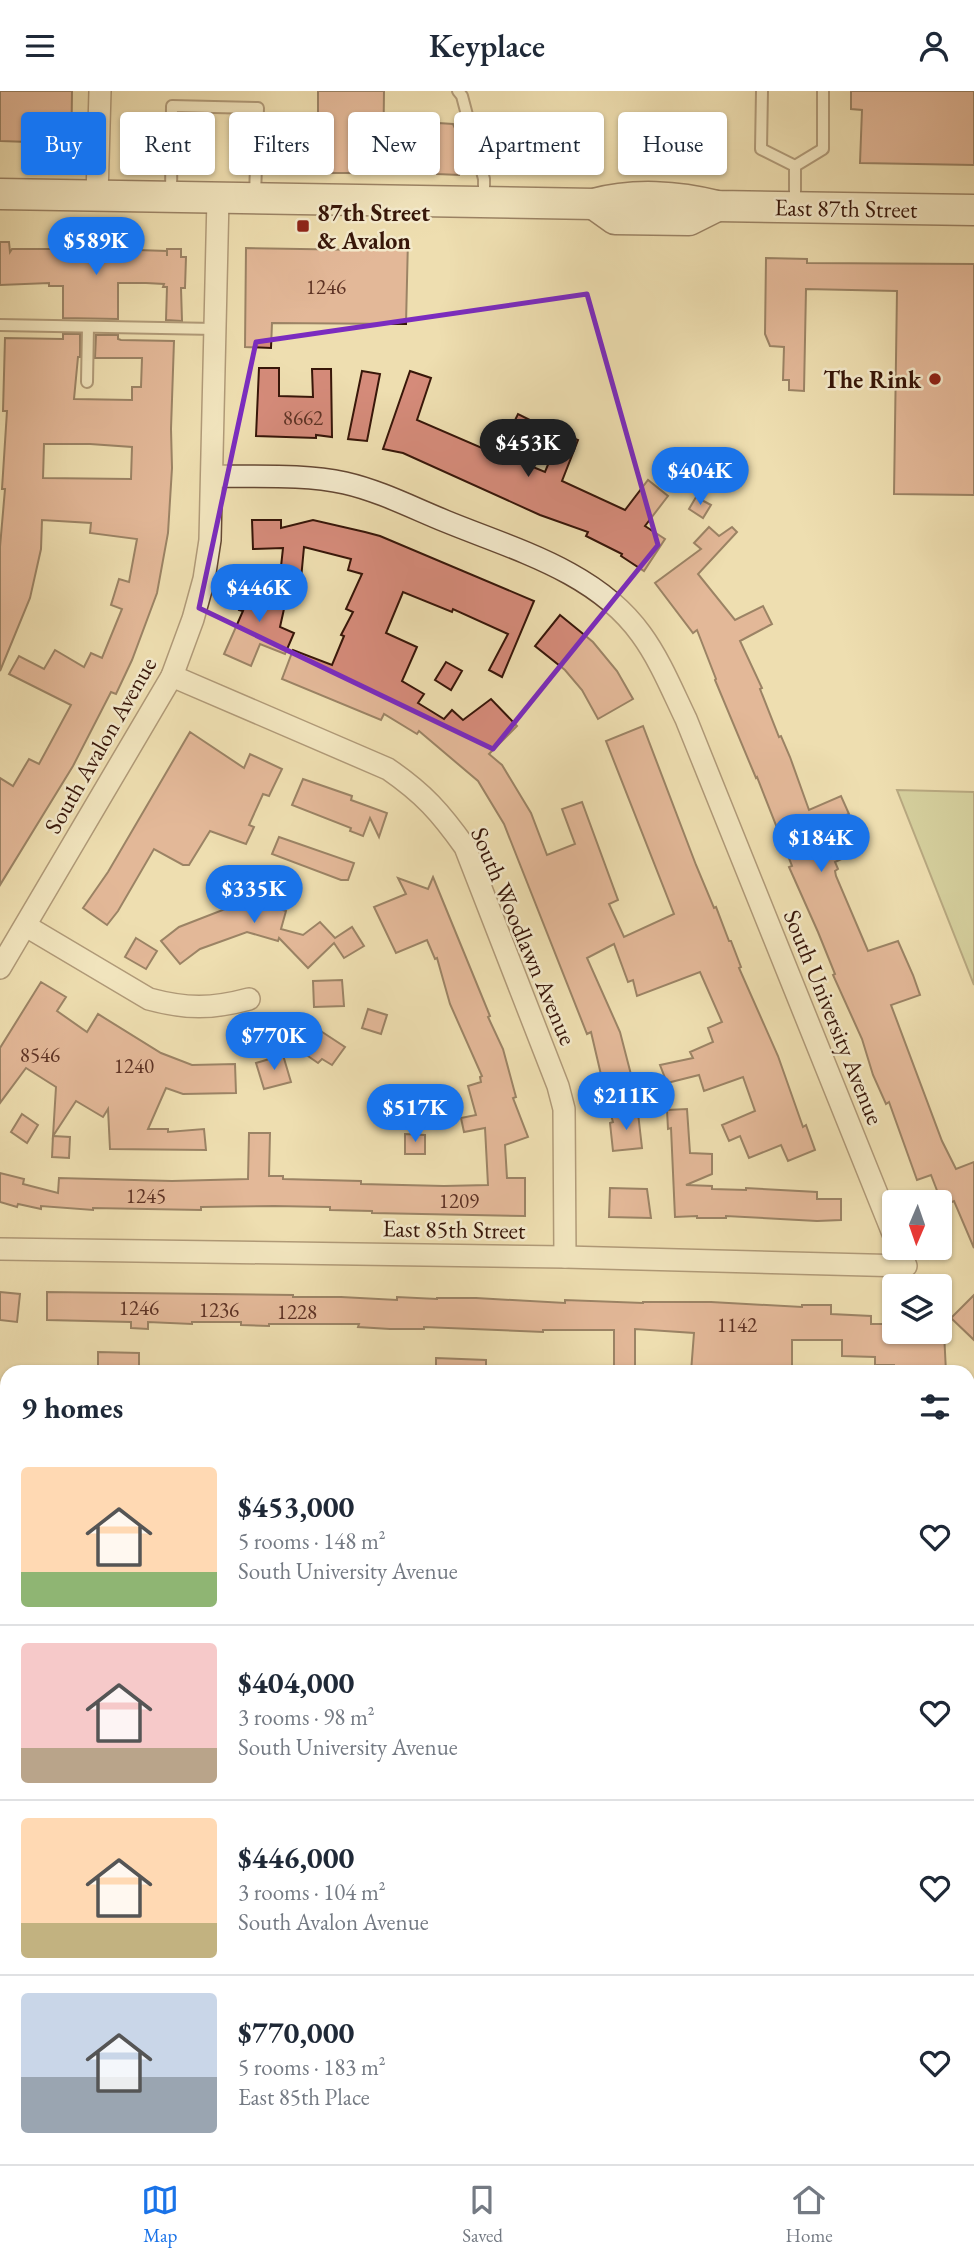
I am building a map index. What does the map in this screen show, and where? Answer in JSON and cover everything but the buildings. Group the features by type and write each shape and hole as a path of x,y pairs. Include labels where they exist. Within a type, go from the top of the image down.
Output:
{"main road":[{"name":"East 87th Street","path":"0,194 594,204 615,219 689,220 717,206 974,210"}],"street":[{"path":"97,196 100,91"},
{"name":"South Avalon Avenue","path":"0,968 172,676 193,619 204,579 210,540 218,198"},
{"name":"South University Avenue","path":"212,476 317,479 346,484 384,496 559,568 592,587 641,633 661,665 686,719 882,1206"},
{"name":"South Woodlawn Avenue","path":"172,676 388,769 416,789 442,815 464,847 558,1086 564,1109 565,1257"},
{"path":"26,926 149,999 197,1008 225,1006 249,999"},
{"name":"East 85th Street","path":"0,1249 565,1257 882,1257"}],"lane":[{"path":"458,91 462,96 484,179 484,202"},
{"path":"762,91 761,149 796,166"},
{"path":"796,166 823,149 823,91"},
{"path":"171,197 172,106 184,106 258,108 255,198"},
{"path":"796,166 796,207"},
{"path":"0,325 215,330"},
{"path":"87,382 88,327"}],"highlighted area":[{"path":"587,294 658,545 493,749 199,608 256,342"}],"green space":[{"path":"897,790 974,792 974,985"}],"place":[{"name":"87th Street & Avalon","path":"303,226"},
{"name":"The Rink","path":"935,379"}]}
